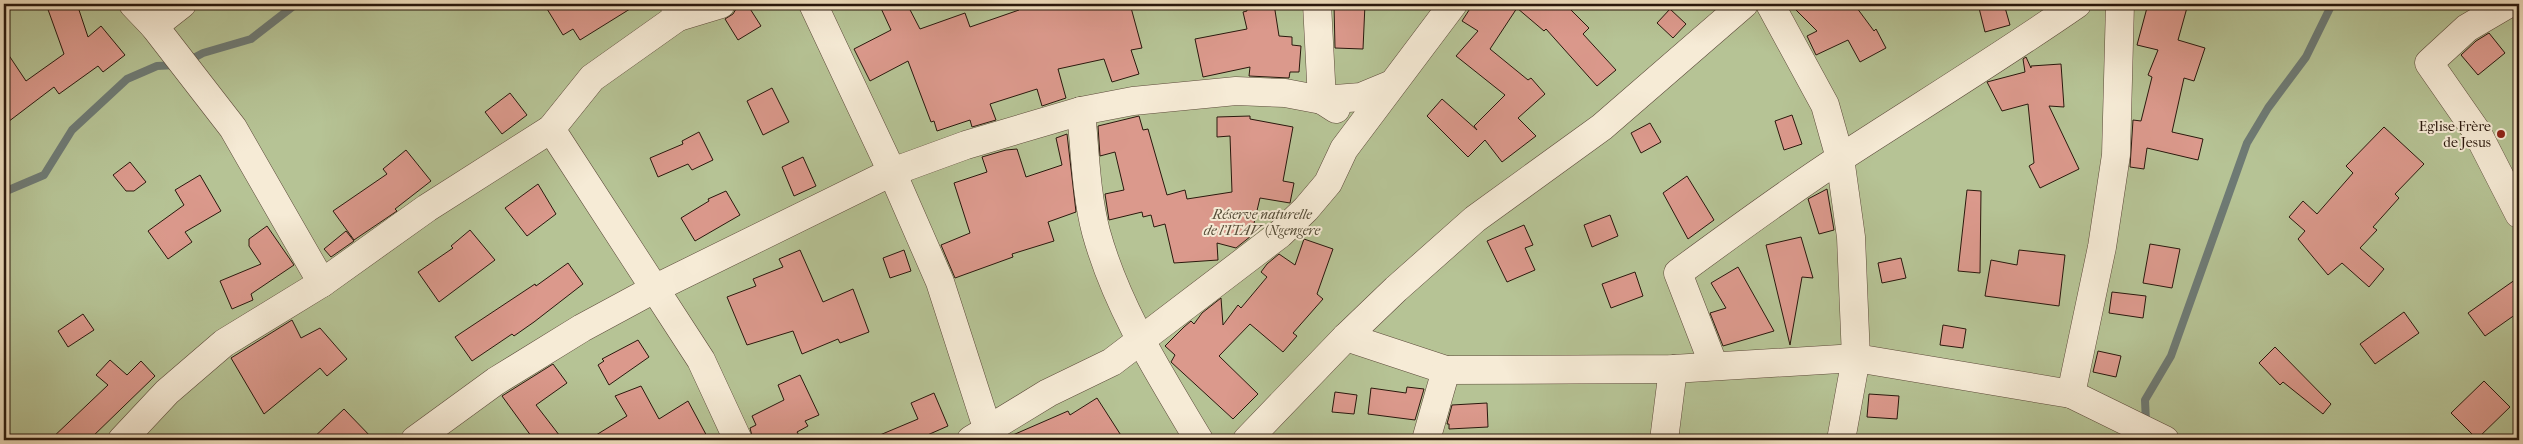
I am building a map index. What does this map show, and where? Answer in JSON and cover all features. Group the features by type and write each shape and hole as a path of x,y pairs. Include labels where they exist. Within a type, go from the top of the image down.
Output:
{"street":[{"path":"133,4 154,26 233,128 322,283"},
{"path":"154,26 182,4"},
{"path":"122,440 167,392 224,344 322,283 427,208 552,129 592,78 676,10 721,4"},
{"path":"813,4 892,172 940,282 983,437 1048,393 1112,362 1280,234 1300,216 1328,183 1344,149 1361,125 1453,4"},
{"path":"1317,4 1322,100"},
{"path":"1248,440 1346,337 1396,289 1475,219 1602,127 1744,4"},
{"path":"1770,4 1825,105 1840,158 1851,237 1856,358 1841,440"},
{"path":"1714,366 1678,273 1761,212 1840,158 1996,60 2077,4"},
{"path":"2071,394 2102,247 2116,155 2120,4"},
{"path":"2508,4 2467,28 2429,64 2477,132 2519,214"},
{"path":"415,440 496,381 582,328 656,288 892,172 966,145 1081,111 1133,101 1236,91 1285,93 1322,100 1361,97 1390,85"},
{"path":"1322,100 1361,125"},
{"path":"1081,111 1096,231 1118,296 1140,342 1199,440"},
{"path":"552,129 701,360 738,440"},
{"path":"1346,337 1446,370 1673,369 1856,358 2071,394 2165,440"},
{"path":"1664,440 1673,369"},
{"path":"1426,440 1446,370"}],"green space":[{"name":"Réserve naturelle de l'ITAV (Ngengere","path":"4,4 2519,4 2519,440 4,440"}],"building":[{"path":"46,4 77,4 88,37 101,26 125,55 103,72 98,66 59,94 54,87 4,125 4,48 26,81 64,54"},
{"path":"544,4 638,4 580,40 573,29 563,35"},
{"path":"739,4 747,4 761,26 738,40 725,19 733,14"},
{"path":"879,4 907,4 920,29 965,13 970,27 1019,10 1017,4 1130,4 1142,48 1131,50 1139,74 1112,82 1104,59 1058,69 1066,98 1042,106 1037,89 990,104 996,120 972,127 970,120 937,131 934,121 931,122 908,61 870,81 854,49 891,30"},
{"path":"1246,4 1274,4 1279,36 1292,37 1292,45 1301,46 1299,72 1290,72 1289,78 1249,76 1250,67 1203,77 1195,39 1247,29 1243,12 1247,11"},
{"path":"1334,4 1365,4 1363,49 1335,48"},
{"path":"1473,4 1565,4 1589,28 1583,34 1616,70 1597,86 1546,29 1544,31 1517,8 1490,49 1528,80 1531,78 1545,94 1518,118 1536,136 1502,162 1485,140 1468,157 1427,116 1442,99 1477,130 1474,126 1505,95 1456,56 1478,31 1462,21"},
{"path":"1790,4 1854,4 1874,31 1876,29 1886,48 1860,62 1848,40 1816,55 1807,36 1817,31"},
{"path":"2004,4 2010,25 1985,32 1979,8"},
{"path":"2148,4 2188,4 2178,40 2205,48 2194,81 2184,78 2172,132 2203,139 2198,160 2147,148 2144,169 2130,167 2133,120 2141,121 2152,77 2148,75 2158,50 2137,45"},
{"path":"1670,9 1686,24 1673,38 1657,23"},
{"path":"2489,33 2505,53 2478,75 2461,55 2476,41"},
{"path":"2026,57 2031,68 2031,66 2061,64 2064,107 2049,106 2079,169 2040,188 2029,166 2034,163 2028,104 2002,111 1987,82 2025,72 2023,59"},
{"path":"772,88 789,122 763,135 747,101"},
{"path":"510,93 527,115 502,134 485,112"},
{"path":"1792,115 1802,144 1784,150 1775,121"},
{"path":"1139,116 1143,130 1148,129 1167,195 1185,190 1187,199 1232,192 1230,136 1217,137 1217,117 1250,116 1250,119 1293,127 1283,181 1294,183 1290,203 1260,198 1251,236 1236,248 1217,243 1218,260 1174,263 1165,224 1154,227 1151,215 1143,217 1142,212 1109,220 1105,194 1124,190 1115,152 1100,156 1098,126"},
{"path":"1650,123 1661,142 1641,153 1631,133"},
{"path":"2384,127 2424,164 2395,194 2399,198 2373,227 2377,230 2360,248 2384,269 2369,287 2342,263 2328,275 2298,239 2305,231 2289,217 2303,201 2317,214 2353,173 2346,166"},
{"path":"699,132 713,160 692,170 688,164 658,177 650,158 683,144 682,141"},
{"path":"1067,134 1076,212 1048,222 1054,241 1012,254 1013,257 955,278 941,245 970,233 954,183 987,172 982,157 1006,150 1017,149 1026,177 1062,165 1056,138"},
{"path":"406,150 431,181 395,209 397,211 354,240 333,211 387,174 383,169"},
{"path":"803,157 816,186 794,196 782,167"},
{"path":"130,162 146,182 134,191 126,191 113,175"},
{"path":"200,175 221,211 185,232 192,242 168,259 148,231 184,205 175,190"},
{"path":"1687,176 1714,220 1688,239 1663,193"},
{"path":"538,184 556,214 527,236 505,208"},
{"path":"1827,189 1834,230 1819,234 1808,199"},
{"path":"1967,190 1981,191 1980,273 1958,271"},
{"path":"726,191 740,215 695,241 681,218 709,201 708,199"},
{"path":"1610,215 1618,236 1592,247 1584,225"},
{"path":"1524,225 1533,245 1525,248 1535,270 1507,282 1487,241"},
{"path":"267,226 294,265 251,294 253,300 232,309 220,281 261,264 249,246 249,239"},
{"path":"470,230 495,260 439,302 418,272 453,248 451,246"},
{"path":"346,231 354,241 331,257 324,249"},
{"path":"1801,237 1813,278 1802,277 1790,345 1766,245"},
{"path":"1304,239 1333,249 1317,294 1323,299 1293,333 1297,336 1283,352 1250,324 1219,356 1258,394 1233,419 1171,362 1175,355 1165,346 1191,321 1194,324 1202,313 1221,298 1223,325 1238,305 1241,308 1267,277 1261,272 1279,254 1295,265"},
{"path":"2150,244 2180,249 2172,288 2143,283"},
{"path":"800,250 823,302 853,289 869,332 840,343 838,339 802,354 793,331 747,345 727,297 756,286 753,279 783,267 779,259"},
{"path":"904,250 911,271 890,278 883,258"},
{"path":"2019,250 2065,255 2059,306 1985,296 1991,260 2017,265"},
{"path":"1901,258 1906,278 1882,283 1878,263"},
{"path":"568,263 583,284 514,336 512,334 472,361 455,337 535,284 536,286"},
{"path":"1738,267 1774,331 1723,346 1710,313 1726,308 1711,283"},
{"path":"1635,272 1643,296 1611,308 1602,284"},
{"path":"2519,277 2519,312 2485,336 2468,313"},
{"path":"2112,292 2146,296 2143,318 2109,313"},
{"path":"2404,312 2419,333 2375,364 2360,344"},
{"path":"83,314 94,330 68,347 58,331"},
{"path":"292,320 301,338 320,328 347,359 327,376 320,368 264,414 231,358"},
{"path":"1943,325 1966,329 1963,348 1940,345"},
{"path":"638,340 649,357 609,385 598,365 604,361 602,359"},
{"path":"2275,347 2331,404 2323,414 2283,382 2280,385 2259,363"},
{"path":"2098,351 2121,356 2116,377 2093,372"},
{"path":"110,360 127,375 141,361 155,376 89,440 50,440 108,385 96,375"},
{"path":"553,364 567,383 536,405 563,440 534,440 502,396"},
{"path":"800,375 819,415 805,421 808,426 797,432 802,440 753,440 750,428 756,425 752,416 784,400 778,385"},
{"path":"2484,381 2510,407 2477,439 2451,413"},
{"path":"641,386 659,419 688,401 709,440 588,440 627,416 615,396"},
{"path":"1407,387 1424,389 1415,420 1368,414 1371,388 1406,393"},
{"path":"1335,392 1357,395 1354,414 1332,412"},
{"path":"934,393 948,426 916,440 868,440 918,419 911,403"},
{"path":"1869,394 1899,396 1897,419 1867,417"},
{"path":"1097,398 1124,440 1006,440 1006,438 1068,411 1070,415"},
{"path":"1487,403 1488,427 1449,429 1449,424 1447,424 1452,405"},
{"path":"344,409 374,440 311,440"}],"waterway":[{"path":"186,62 203,53 251,39 296,4"},
{"path":"2146,423 2145,400 2171,356 2247,143 2268,108 2306,57 2332,4"},
{"path":"4,192 44,175 72,130 127,79 157,66 176,65"}],"place":[{"name":"Eglise Frère de Jesus","path":"2501,134"}]}
